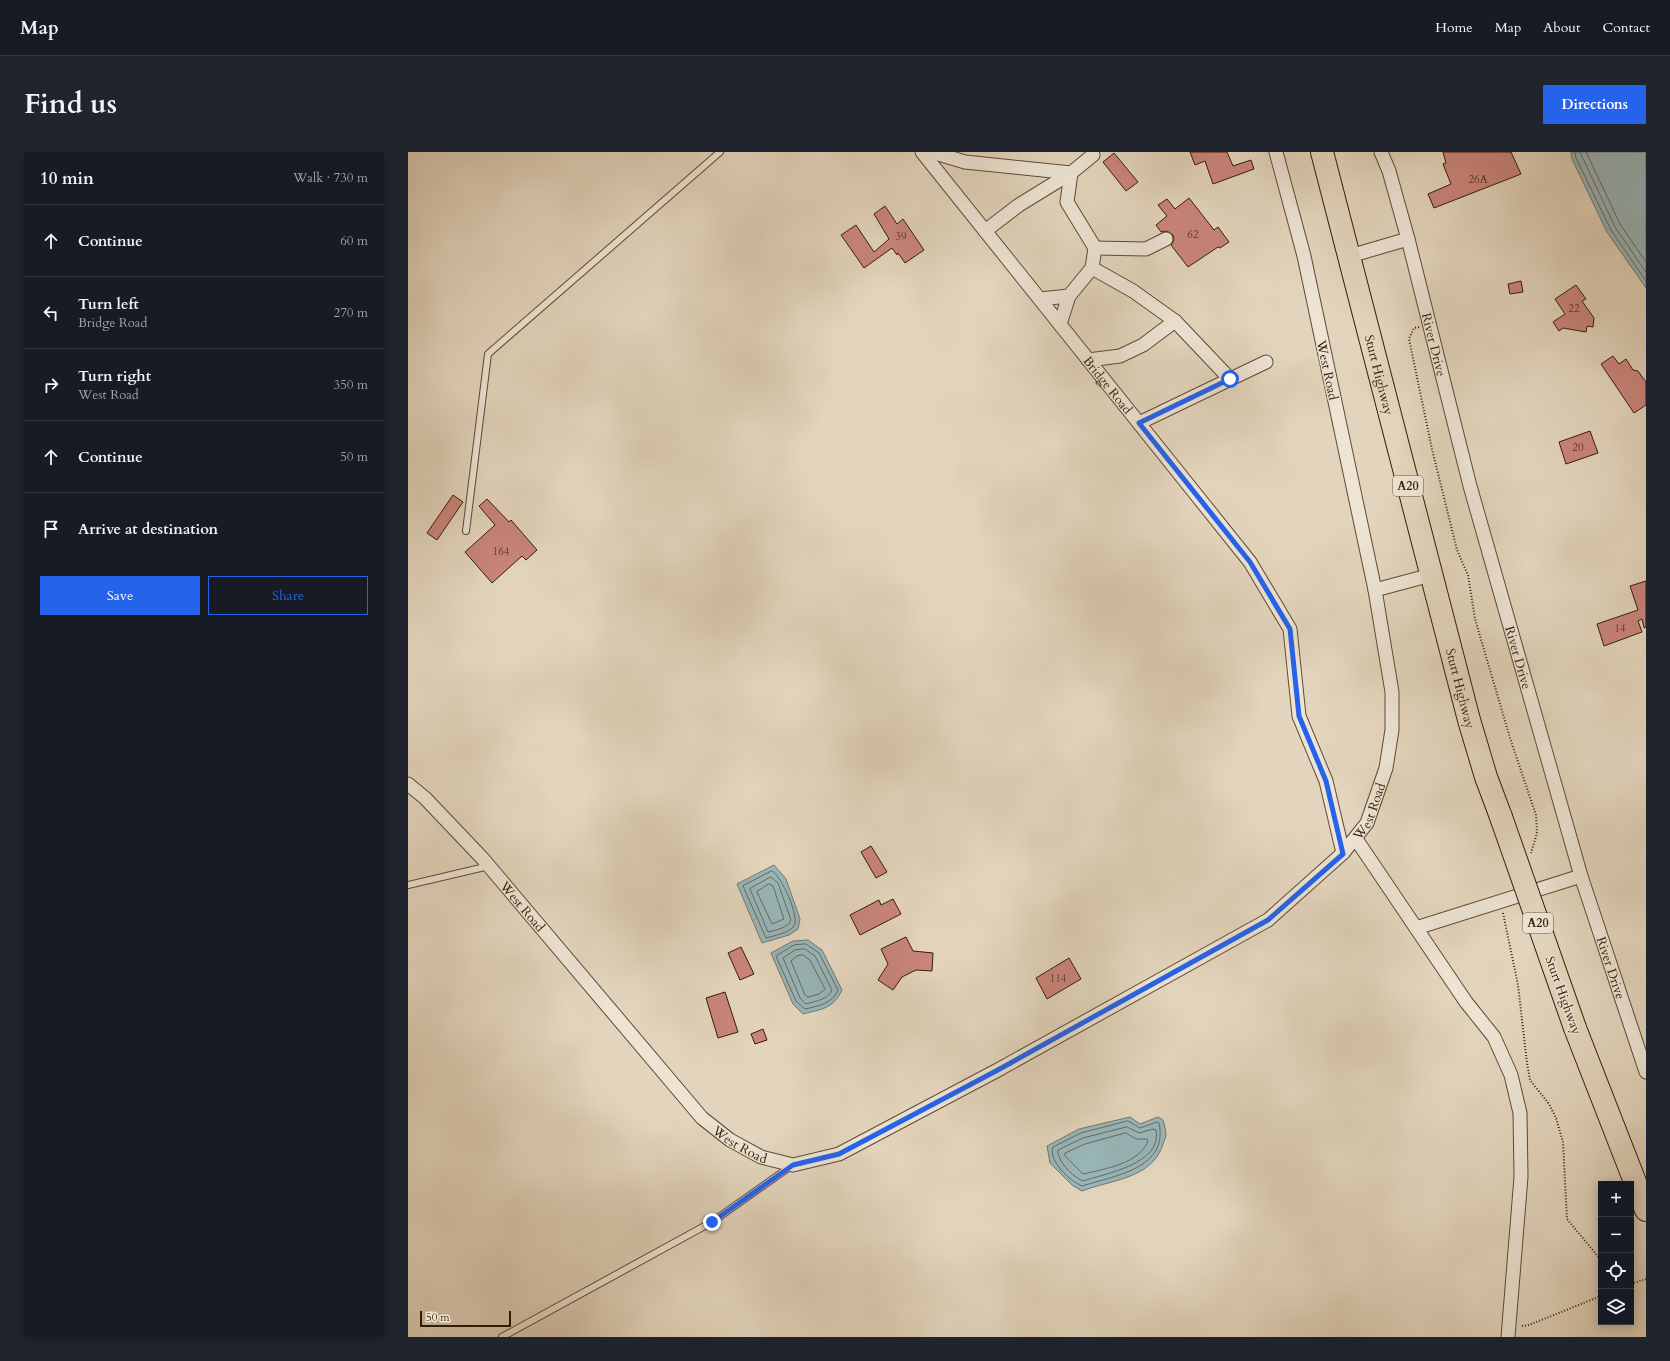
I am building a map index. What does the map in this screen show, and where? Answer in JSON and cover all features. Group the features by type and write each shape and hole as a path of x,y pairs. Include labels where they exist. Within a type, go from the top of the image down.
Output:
{"highway":[{"name":"Sturt Highway","path":"1322,152 1469,720 1486,777 1575,1028 1646,1210"}],"street":[{"name":"Bridge Road","path":"922,152 1250,562 1290,629 1299,716 1326,781 1343,854"},
{"path":"932,152 965,162 1071,173"},
{"name":"West Road","path":"408,784 425,798 489,866 702,1118 730,1140 761,1158 793,1165 839,1154 996,1071 1268,920 1343,854 1367,823 1386,768 1392,730 1392,692 1375,590 1304,256 1276,152"},
{"name":"River Drive","path":"1381,152 1389,171 1408,239 1470,486 1581,876 1646,1072"},
{"path":"985,231 1019,205 1071,173 1093,155"},
{"path":"1060,324 1069,296 1092,268 1095,248 1067,202 1071,173"},
{"path":"1095,248 1146,249 1166,239"},
{"path":"1350,256 1408,239"},
{"path":"1092,268 1134,291 1175,321 1230,379"},
{"path":"1040,299 1069,296"},
{"path":"1088,360 1120,356 1143,345 1175,321"},
{"path":"1139,423 1266,362"},
{"path":"1375,590 1431,575"},
{"path":"1356,839 1466,1002 1494,1037 1511,1075 1520,1113 1521,1177 1509,1332"},
{"path":"1416,928 1581,876"}],"lane":[{"path":"466,531 488,354 720,152"},
{"path":"408,885 489,866"},
{"path":"502,1337 712,1222 793,1165"}],"path":[{"path":"1429,323 1414,328 1409,340 1432,449 1457,550 1468,575 1475,619 1510,738 1536,815 1537,833 1533,851 1528,857"},
{"path":"1503,901 1504,922 1522,1008 1526,1063 1530,1080 1549,1104 1556,1118 1563,1142 1567,1219 1598,1256"},
{"path":"1634,1283 1646,1279"},
{"path":"1509,1332 1598,1297"}],"water":[{"path":"1571,152 1646,152 1646,288 1607,232 1572,159"},
{"path":"774,865 786,879 800,919 798,929 789,935 762,943 737,884"},
{"path":"808,940 822,950 842,990 831,1005 803,1014 793,1004 771,953 793,941"},
{"path":"1130,1117 1140,1124 1158,1117 1163,1120 1166,1131 1165,1139 1156,1158 1139,1172 1116,1181 1082,1191 1072,1185 1050,1163 1047,1146 1079,1129"}],"building":[{"path":"1190,152 1227,152 1233,166 1251,160 1254,169 1213,184 1205,161 1195,165"},
{"path":"1443,152 1511,152 1521,174 1434,208 1428,194 1451,184 1443,164 1446,163"},
{"path":"1114,153 1138,182 1126,191 1103,162"},
{"path":"1189,198 1214,230 1218,227 1229,242 1220,248 1218,247 1188,267 1171,245 1174,240 1173,235 1167,231 1161,232 1156,225 1167,216 1158,205 1167,199 1175,209"},
{"path":"885,206 897,224 903,219 924,250 905,263 898,253 897,255 892,248 864,268 841,235 856,225 874,252 889,239 874,214"},
{"path":"1521,281 1523,292 1510,294 1508,284"},
{"path":"1576,285 1586,299 1582,301 1594,318 1593,327 1587,326 1586,332 1563,328 1559,331 1553,322 1565,314 1555,299"},
{"path":"1613,356 1619,364 1626,359 1633,370 1638,371 1646,382 1646,405 1634,413 1601,364"},
{"path":"1590,431 1598,453 1566,464 1559,442"},
{"path":"453,495 463,502 437,540 427,533"},
{"path":"487,499 509,522 511,520 537,550 526,560 522,556 492,583 465,552 495,525 479,506"},
{"path":"1646,581 1646,627 1644,628 1642,619 1638,621 1642,632 1604,646 1597,624 1638,610 1630,586"},
{"path":"871,846 887,872 876,878 861,852"},
{"path":"893,899 901,914 860,935 850,915 879,900 881,905"},
{"path":"906,937 913,951 933,953 932,971 916,970 902,977 893,990 878,980 888,964 881,949"},
{"path":"741,947 754,974 740,980 728,953"},
{"path":"1069,958 1081,979 1047,999 1036,978"},
{"path":"725,992 738,1032 718,1038 706,998"},
{"path":"763,1029 767,1040 755,1044 751,1034"}],"route":[{"path":"712,1222 793,1165 839,1154 996,1071 1268,920 1343,854 1326,781 1299,716 1290,629 1250,562 1139,423 1230,379"}]}
